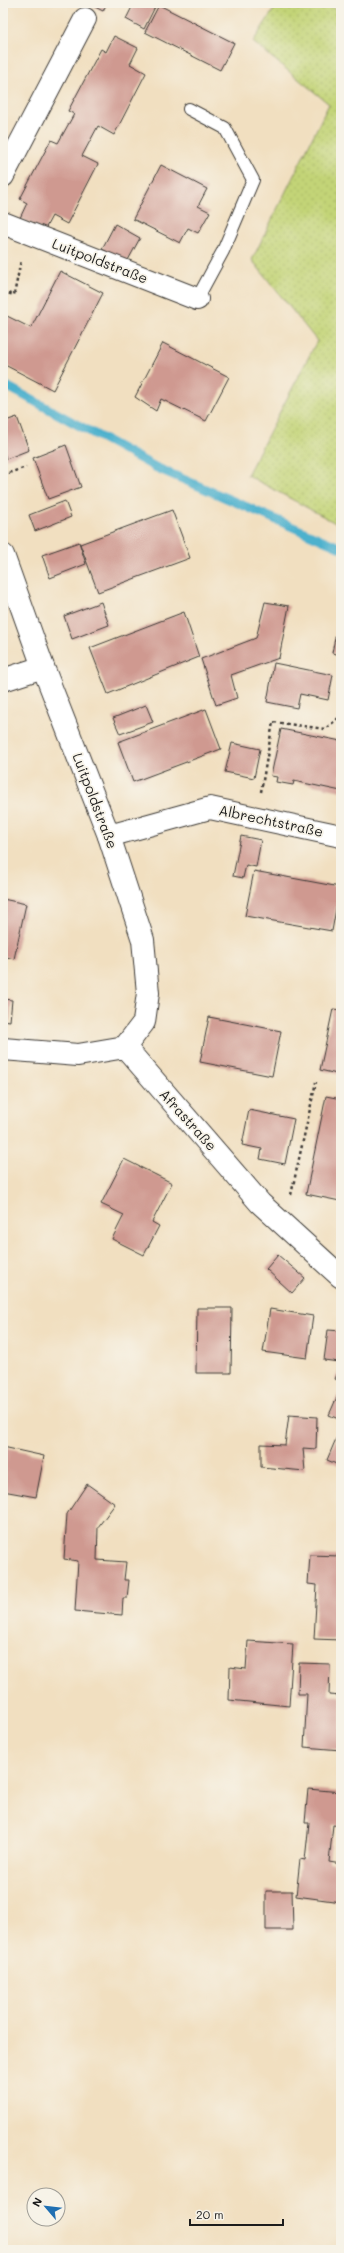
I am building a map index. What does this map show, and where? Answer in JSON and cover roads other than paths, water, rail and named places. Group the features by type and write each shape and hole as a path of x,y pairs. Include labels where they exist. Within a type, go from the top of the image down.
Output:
{"street":[{"path":"3,176 85,19"},
{"name":"Luitpoldstraße","path":"3,223 197,299"},
{"name":"Luitpoldstraße","path":"3,555 43,667 109,836 143,940 148,993 144,1022 125,1047"},
{"path":"3,680 43,667"},
{"name":"Albrechtstraße","path":"109,836 210,808 341,836"},
{"path":"3,1049 78,1055 125,1047"},
{"name":"Afrastraße","path":"125,1047 260,1203 341,1277"}],"lane":[{"path":"189,109 225,128 253,180 223,251 197,299"}],"waterway":[{"path":"3,384 155,467 341,548"}]}
